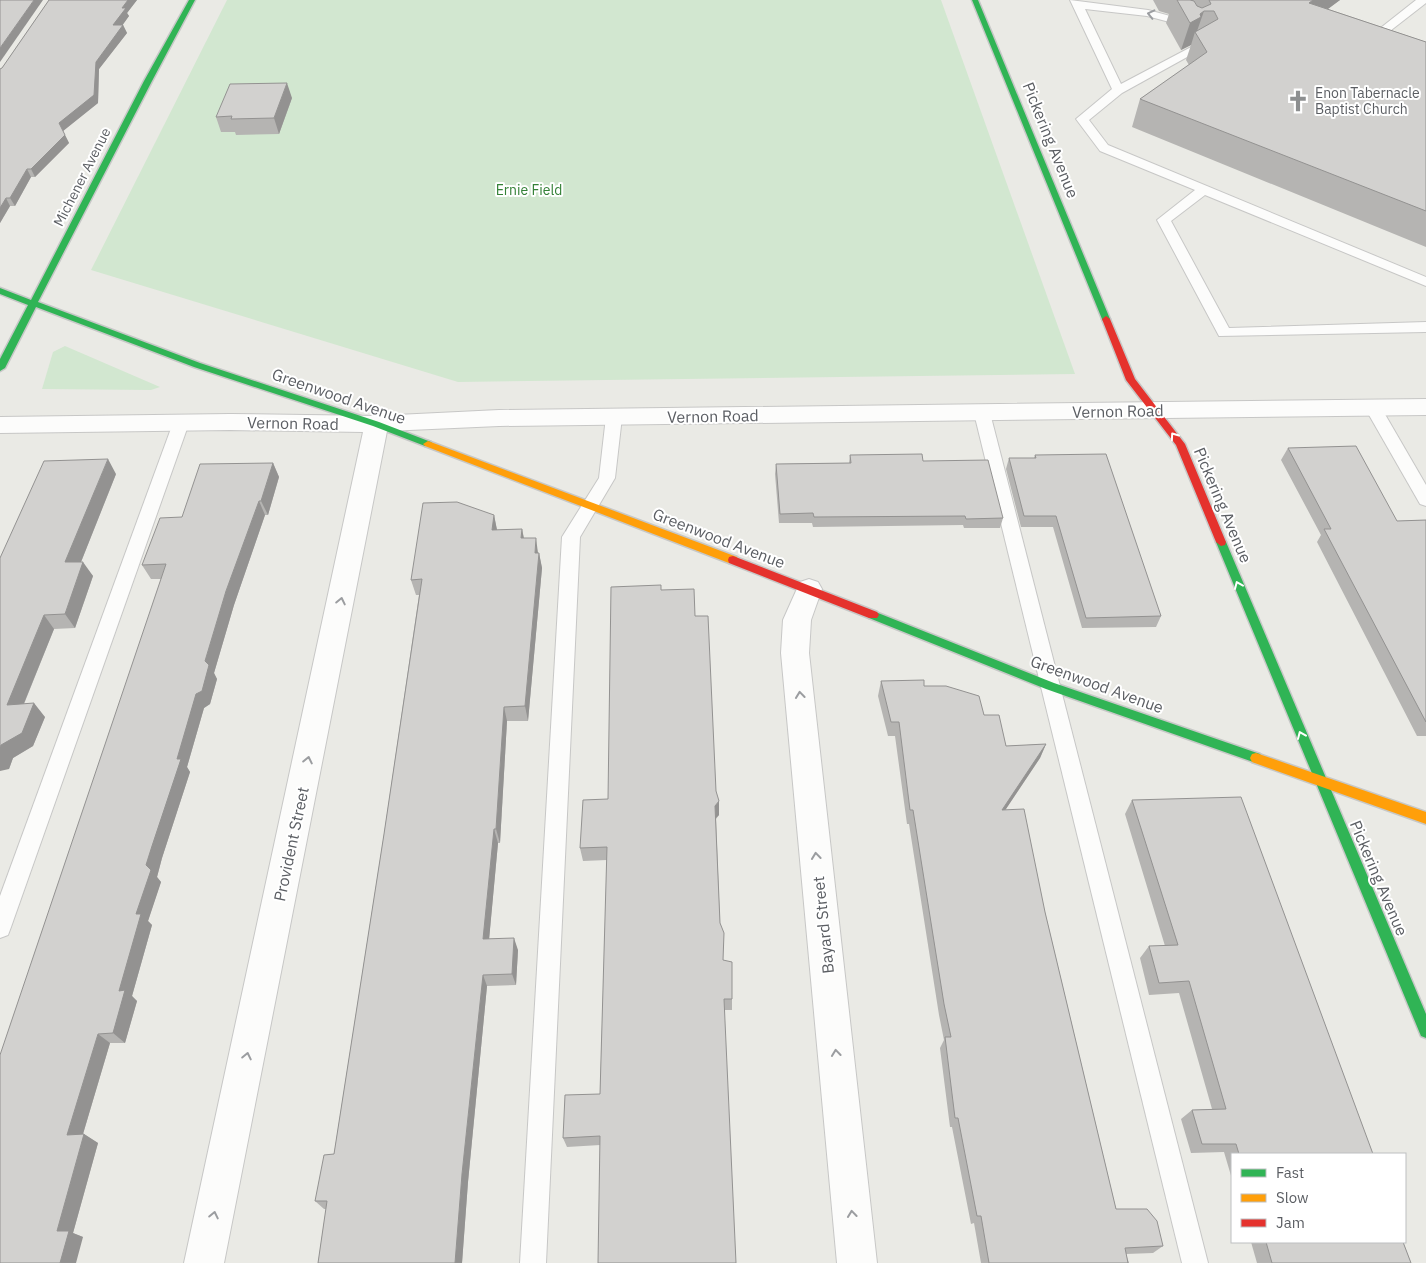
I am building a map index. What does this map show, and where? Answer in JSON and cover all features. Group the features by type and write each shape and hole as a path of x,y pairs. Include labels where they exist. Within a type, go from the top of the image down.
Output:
{"street":[{"name":"Michener Avenue","path":"0,368 148,81 192,0"},
{"name":"Pickering Avenue","path":"976,0 1131,380 1180,444 1426,1030"},
{"name":"Greenwood Avenue","path":"0,291 197,365 376,424 809,590 1050,686 1426,818"},
{"name":"Vernon Road","path":"0,424 230,422 376,424 499,418 1426,407"},
{"name":"Provident Street","path":"204,1263 366,481 376,424"},
{"name":"Bayard Street","path":"809,590 797,620 795,653 857,1263"}],"lane":[{"path":"1423,0 1382,32 1426,47"},
{"path":"1077,2 1118,90"},
{"path":"1077,2 1148,12 1192,25 1201,46 1118,90 1082,119 1104,148 1426,282"},
{"path":"1206,189 1164,220 1224,333 1426,327"},
{"path":"1373,408 1426,500"},
{"path":"982,413 1195,1263"},
{"path":"533,1263 571,537 608,478 614,417"},
{"path":"0,927 182,423"}],"green space":[{"name":"Ernie Field","path":"227,0 941,0 1075,374 458,382 91,270"},
{"path":"65,346 160,387 151,390 42,389 53,352"}],"building":[{"path":"0,0 34,0 0,48"},
{"path":"49,0 128,0 122,8 126,8 113,25 123,25 96,62 94,95 59,123 65,135 31,169 27,169 10,198 6,198 0,208 0,69"},
{"name":"Enon Tabernacle Baptist Church","path":"1177,0 1194,1 1197,6 1202,8 1211,4 1209,0 1313,0 1309,3 1426,42 1426,211 1140,99 1207,52 1195,32 1218,19 1214,11 1204,11 1200,14 1201,17 1190,23"},
{"path":"287,83 274,118 231,119 232,116 216,117 230,84"},
{"path":"1356,446 1397,521 1426,520 1426,722 1324,529 1331,529 1288,448"},
{"path":"922,454 923,461 988,460 1003,518 966,519 965,516 814,517 813,513 780,514 776,464 851,463 850,455"},
{"path":"1106,454 1161,616 1086,618 1056,516 1024,516 1009,458 1036,458 1035,455"},
{"path":"108,459 65,562 83,562 65,614 44,615 7,705 34,703 22,733 0,747 0,558 44,461"},
{"path":"273,463 261,501 259,501 226,591 205,661 209,665 202,691 196,694 177,759 181,759 146,865 151,870 136,914 141,914 119,991 125,990 113,1033 98,1034 67,1135 84,1134 57,1231 69,1231 60,1263 0,1263 0,1055 166,564 142,565 160,518 182,517 200,464"},
{"path":"457,502 494,515 492,530 522,529 521,538 536,538 535,553 539,553 525,706 504,707 496,829 494,829 483,939 514,938 512,974 483,975 462,1174 455,1263 318,1263 327,1201 315,1201 324,1155 334,1154 384,834 422,579 411,580 423,503"},
{"path":"661,585 661,590 694,589 695,616 708,616 716,791 719,801 715,806 720,923 724,933 723,960 732,962 732,999 724,999 736,1263 598,1263 600,1136 563,1138 565,1095 600,1094 607,847 580,848 583,800 608,799 611,587"},
{"path":"924,680 924,686 946,686 979,696 984,715 999,715 1006,746 1046,744 1002,810 1024,809 1045,912 1116,1209 1147,1209 1157,1221 1163,1246 1125,1248 1128,1263 989,1263 981,1216 977,1216 958,1118 955,1118 945,1037 951,1037 913,810 910,810 899,722 891,722 881,681"},
{"path":"1241,797 1373,1153 1239,1153 1236,1144 1202,1144 1192,1110 1226,1109 1189,981 1159,983 1149,946 1178,945 1132,800"},
{"path":"1266,1243 1403,1243 1411,1263 1272,1263"}],"traffic: fast":[{"path":"0,368 148,81 192,0"},
{"path":"975,0 1106,319"},
{"path":"0,291 197,365 376,424 428,444"},
{"path":"1221,542 1426,1031"},
{"path":"873,615 1050,686 1256,758"}],"traffic: slow":[{"path":"428,444 733,560"},
{"path":"1256,758 1426,818"}],"traffic: jam":[{"path":"1106,319 1131,380 1180,444 1221,542"},
{"path":"733,560 873,615"}],"place":[{"name":"Enon Tabernacle Baptist Church","path":"1298,101"}]}
